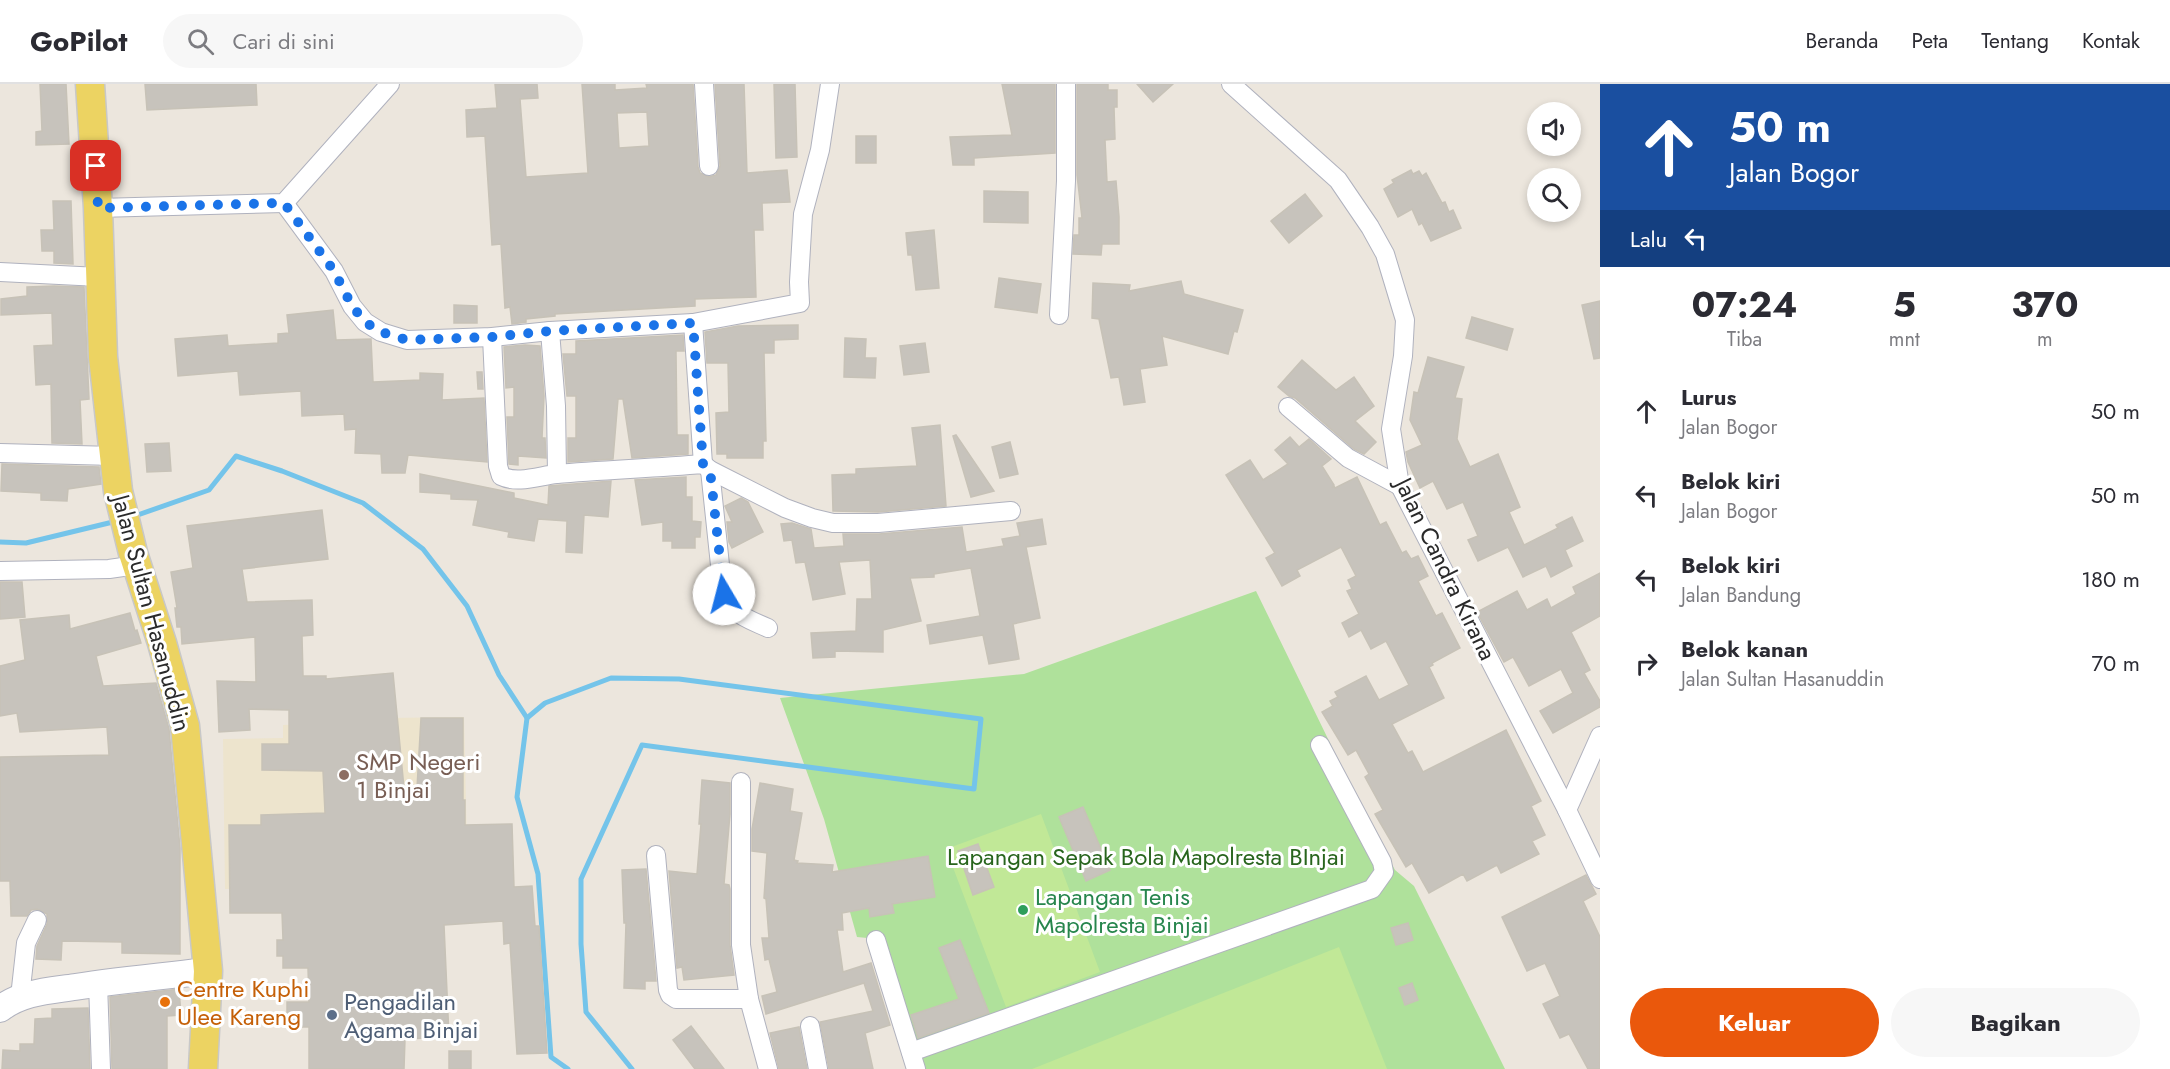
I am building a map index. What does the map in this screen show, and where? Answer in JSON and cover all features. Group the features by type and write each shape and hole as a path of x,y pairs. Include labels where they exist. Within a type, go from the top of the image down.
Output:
{"main road":[{"name":"Jalan Sultan Hasanuddin","path":"90,84 98,208 103,357 118,491 134,556 162,643 185,726 208,971 203,1069"}],"street":[{"path":"98,208 284,203 390,84"},
{"path":"704,84 709,165"},
{"path":"284,203 334,271 352,306 365,322 381,332 407,340 492,337 550,331 693,323 800,303 803,214 820,150 830,84"},
{"path":"1059,315 1066,181 1065,84"},
{"name":"Jalan Candra Kirana","path":"1231,84 1338,180 1370,227 1385,254 1405,320 1403,356 1391,429 1400,486 1567,810 1600,879"},
{"path":"0,272 99,277"},
{"path":"693,323 706,467 722,585 727,602 739,615 768,628"},
{"path":"550,331 556,406 557,474"},
{"path":"492,337 498,466 500,474 509,480 557,474 706,467 785,507 812,518 833,523 878,523 1011,511"},
{"path":"1288,407 1348,458 1400,486"},
{"path":"0,453 114,456"},
{"path":"0,571 109,569 134,556"},
{"path":"1567,810 1600,736"},
{"path":"876,940 913,1060 1372,889 1384,872 1382,862 1320,745"},
{"path":"741,782 741,945 749,999 768,1069"},
{"path":"656,855 670,995 676,999 749,999"},
{"path":"37,920 26,943 10,1003 98,983 208,971"},
{"path":"98,983 101,1069"},
{"path":"810,1026 818,1069"}],"shaded area":[{"name":"SMP Negeri 1 Binjai","path":"464,717 467,848 442,881 225,889 223,739 283,738 283,725 386,718"}],"green space":[{"name":"Lapangan Sepak Bola Mapolresta BInjai","path":"1256,591 1366,817 1395,870 1414,886 1505,1069 921,1069 878,939 857,937 824,819 780,698 1024,674"},
{"name":"Lapangan Tenis Mapolresta Binjai","path":"1041,814 1100,972 1006,1007 946,849"},
{"path":"1339,947 1387,1069 1032,1069"}],"building":[{"path":"40,84 66,84 69,144 36,145 36,132 42,131"},
{"path":"145,84 256,84 257,105 147,110"},
{"path":"495,84 537,84 538,98 520,99 526,177 588,173 582,84 615,84 615,90 647,88 646,84 693,84 698,167 700,173 709,177 716,175 720,166 715,84 744,84 747,173 787,170 790,202 762,203 763,230 754,230 756,297 695,299 695,306 555,314 555,316 526,319 526,322 512,324 510,307 505,308 501,244 492,245 485,136 467,137 466,110 497,108","holes":["647,112 649,146 619,148 617,113"]},
{"path":"774,84 795,84 797,157 776,158"},
{"path":"1002,84 1055,84 1055,153 974,158 974,165 953,165 950,137 1012,135"},
{"path":"1077,84 1108,84 1108,90 1117,90 1117,107 1114,107 1115,139 1105,140 1107,182 1116,181 1119,244 1102,244 1101,255 1073,254 1074,235 1079,235 1079,218 1082,218 1077,175"},
{"path":"1137,84 1173,84 1153,102"},
{"path":"856,136 876,136 876,163 856,163"},
{"path":"1411,170 1413,174 1419,171 1422,176 1426,173 1442,203 1445,202 1449,212 1453,210 1461,228 1431,241 1422,223 1419,225 1412,209 1398,217 1384,189 1394,183 1392,180"},
{"path":"984,191 1028,192 1028,223 984,222"},
{"path":"1305,194 1322,216 1289,243 1271,221"},
{"path":"53,201 71,201 73,264 54,263 54,251 42,251 41,230 54,230"},
{"path":"934,230 939,288 916,290 912,255 908,255 906,233"},
{"path":"999,278 1041,284 1037,313 995,307"},
{"path":"1181,281 1184,294 1243,310 1228,354 1162,336 1167,365 1140,369 1145,402 1124,405 1119,377 1111,378 1099,319 1092,318 1093,283 1130,285 1129,291"},
{"path":"27,287 84,287 89,399 80,400 82,444 52,443 51,384 36,385 34,346 53,345 52,313 1,315 1,299 27,296"},
{"path":"1600,301 1600,358 1594,359 1582,305"},
{"path":"454,305 477,306 477,323 454,323"},
{"path":"333,310 336,340 371,339 373,382 420,380 420,373 443,374 442,400 484,398 487,462 408,455 405,473 382,473 381,454 355,453 356,429 345,430 344,414 302,416 301,391 240,395 238,371 178,376 175,339 227,335 228,346 278,343 278,334 289,333 287,315"},
{"path":"1472,317 1513,329 1507,350 1466,338"},
{"path":"798,325 798,339 774,340 774,353 764,353 766,441 763,441 763,458 727,458 727,454 717,454 716,413 729,412 728,363 707,363 705,332 738,326"},
{"path":"683,335 684,351 676,351 677,435 688,435 688,454 632,458 623,399 618,399 613,459 568,462 568,438 576,438 576,396 567,396 563,354 576,354 576,341"},
{"path":"845,338 866,339 865,358 876,358 875,378 844,377"},
{"path":"925,343 929,372 904,375 900,346"},
{"path":"540,346 544,396 542,438 545,438 546,458 518,456 518,465 509,464 507,417 514,417 514,387 506,388 504,347"},
{"path":"1428,357 1464,367 1455,398 1462,399 1457,439 1470,467 1498,454 1520,507 1509,512 1524,545 1558,528 1556,525 1572,517 1583,541 1565,550 1572,566 1551,577 1546,566 1523,577 1508,547 1478,561 1468,540 1478,536 1463,502 1447,509 1433,481 1420,488 1406,452 1422,445 1410,420 1414,392 1418,393"},
{"path":"1302,360 1336,390 1354,377 1374,406 1355,421 1376,442 1364,454 1354,449 1295,398 1278,387"},
{"path":"477,372 482,372 483,389 478,389"},
{"path":"940,425 946,506 878,512 833,511 832,475 856,474 856,469 917,466 912,428"},
{"path":"956,435 994,491 971,497 953,436"},
{"path":"1290,437 1299,447 1309,439 1331,459 1322,466 1334,485 1332,488 1357,477 1380,525 1386,522 1402,553 1406,551 1411,559 1418,556 1428,576 1418,581 1436,616 1442,613 1460,648 1432,663 1433,665 1429,667 1444,698 1392,724 1408,753 1412,751 1423,772 1506,730 1541,801 1531,806 1545,835 1532,841 1539,854 1501,873 1497,865 1467,881 1463,874 1429,893 1412,863 1406,867 1375,814 1383,810 1365,777 1369,774 1356,750 1348,755 1322,712 1333,706 1330,701 1338,697 1335,692 1366,676 1379,700 1409,685 1386,641 1371,649 1361,630 1349,637 1342,623 1359,614 1347,591 1352,589 1348,580 1356,576 1341,547 1297,570 1300,576 1282,586 1266,558 1275,553 1226,475 1250,460 1263,480 1288,464 1275,450"},
{"path":"1010,442 1018,474 1000,478 992,447"},
{"path":"169,443 171,471 147,472 145,444"},
{"path":"2,464 99,467 101,484 68,489 67,501 41,500 41,493 1,491"},
{"path":"420,474 514,493 514,498 548,505 549,486 611,481 608,517 584,515 582,553 566,552 567,521 538,519 534,541 508,537 509,532 473,525 478,500 451,499 451,494 420,492"},
{"path":"686,477 686,497 692,497 692,521 701,522 700,537 695,537 695,548 672,548 672,541 663,541 663,522 642,525 635,480"},
{"path":"741,498 748,502 763,532 732,548 729,542 727,522 732,522 725,506"},
{"path":"322,510 328,559 242,569 247,602 312,600 313,635 302,636 303,676 326,676 326,679 393,673 404,788 417,788 421,718 463,718 465,825 512,824 514,887 532,886 535,926 539,926 547,1053 517,1054 510,943 504,944 503,921 444,925 449,1037 405,1039 404,1069 309,1069 309,1027 287,1027 287,1002 309,1002 308,968 283,968 283,956 277,956 277,940 283,940 282,913 230,913 229,825 261,825 261,815 325,813 323,771 262,770 262,744 289,744 289,710 249,709 250,730 219,732 217,681 256,682 255,637 182,644 181,627 177,627 175,608 177,608 171,572 193,568 187,526"},
{"path":"1042,519 1046,544 1026,547 1040,618 1013,624 1019,659 989,664 983,635 930,644 927,625 980,616 971,568 934,574 934,577 910,578 921,621 883,630 883,652 835,651 835,657 813,658 811,633 856,631 857,599 872,599 870,560 839,562 845,594 813,600 805,562 796,563 792,540 784,541 781,524 792,523 811,529 814,548 844,546 843,534 879,534 962,527 966,552 1004,546 1002,539 1020,536 1017,523"},
{"path":"1600,573 1600,616 1571,632 1590,670 1584,673 1600,701 1600,707 1553,733 1540,711 1573,693 1561,669 1529,686 1513,657 1504,662 1477,612 1517,591 1527,610 1547,599 1551,608 1576,594 1573,587"},
{"path":"0,582 22,582 25,617 0,619"},
{"path":"130,613 141,643 96,656 103,686 156,683 169,729 180,848 180,954 122,953 122,942 62,941 61,960 36,959 37,946 47,924 47,914 37,909 31,910 27,916 11,916 10,881 0,881 0,757 109,755 107,727 20,732 17,713 0,716 0,666 25,660 20,620 69,615 70,629"},
{"path":"702,780 730,783 730,814 724,884 729,885 730,889 730,945 734,975 684,980 682,967 677,968 669,871 697,874"},
{"path":"760,783 793,789 790,811 802,813 794,860 798,861 797,863 833,865 832,872 928,856 935,897 892,904 894,913 870,917 869,908 842,913 843,930 837,930 843,972 871,963 890,1025 865,1033 873,1069 829,1069 820,1022 873,1011 864,983 766,1014 762,996 777,992 769,959 765,960 762,938 769,938 766,899 764,898 767,853 752,851 752,829"},
{"path":"1083,807 1110,870 1086,881 1059,817"},
{"path":"978,844 994,887 973,895 958,851"},
{"path":"646,869 656,981 645,981 645,989 624,988 626,923 624,923 622,870"},
{"path":"1586,875 1596,894 1583,901 1600,937 1600,1069 1588,1069 1569,1034 1560,1038 1543,1004 1560,996 1545,963 1527,971 1502,917"},
{"path":"1408,923 1413,940 1396,945 1391,928"},
{"path":"960,940 989,1013 918,1038 911,1015 959,999 939,948"},
{"path":"1412,983 1418,1000 1405,1005 1399,988"},
{"path":"179,989 181,1015 167,1016 167,1069 112,1069 110,997"},
{"path":"88,1008 90,1069 2,1069 3,1050 20,1051 20,1044 34,1044 35,1019 52,1018 52,1009"},
{"path":"691,1026 724,1069 695,1069 673,1040"},
{"path":"799,1027 807,1069 779,1069 770,1033"},
{"path":"449,1051 471,1051 471,1069 449,1069"}],"waterway":[{"path":"132,517 209,490 236,456 282,471 363,503 423,549 467,606 499,675 527,718"},
{"path":"0,542 26,543 117,521"},
{"path":"568,1069 551,1057 538,874 517,797 527,718 545,703 611,678 679,679 981,719 974,789 642,745 581,879 581,944 586,1012 632,1069"}],"place":[{"name":"SMP Negeri 1 Binjai","path":"344,775"},
{"name":"Lapangan Tenis Mapolresta Binjai","path":"1023,910"},
{"name":"Centre Kuphi Ulee Kareng","path":"165,1002"},
{"name":"Pengadilan Agama Binjai","path":"332,1015"}],"route":[{"path":"96,166 98,208 284,203 334,271 352,306 365,322 381,332 407,340 492,337 550,331 693,323 703,464 710,470 724,594"}]}
